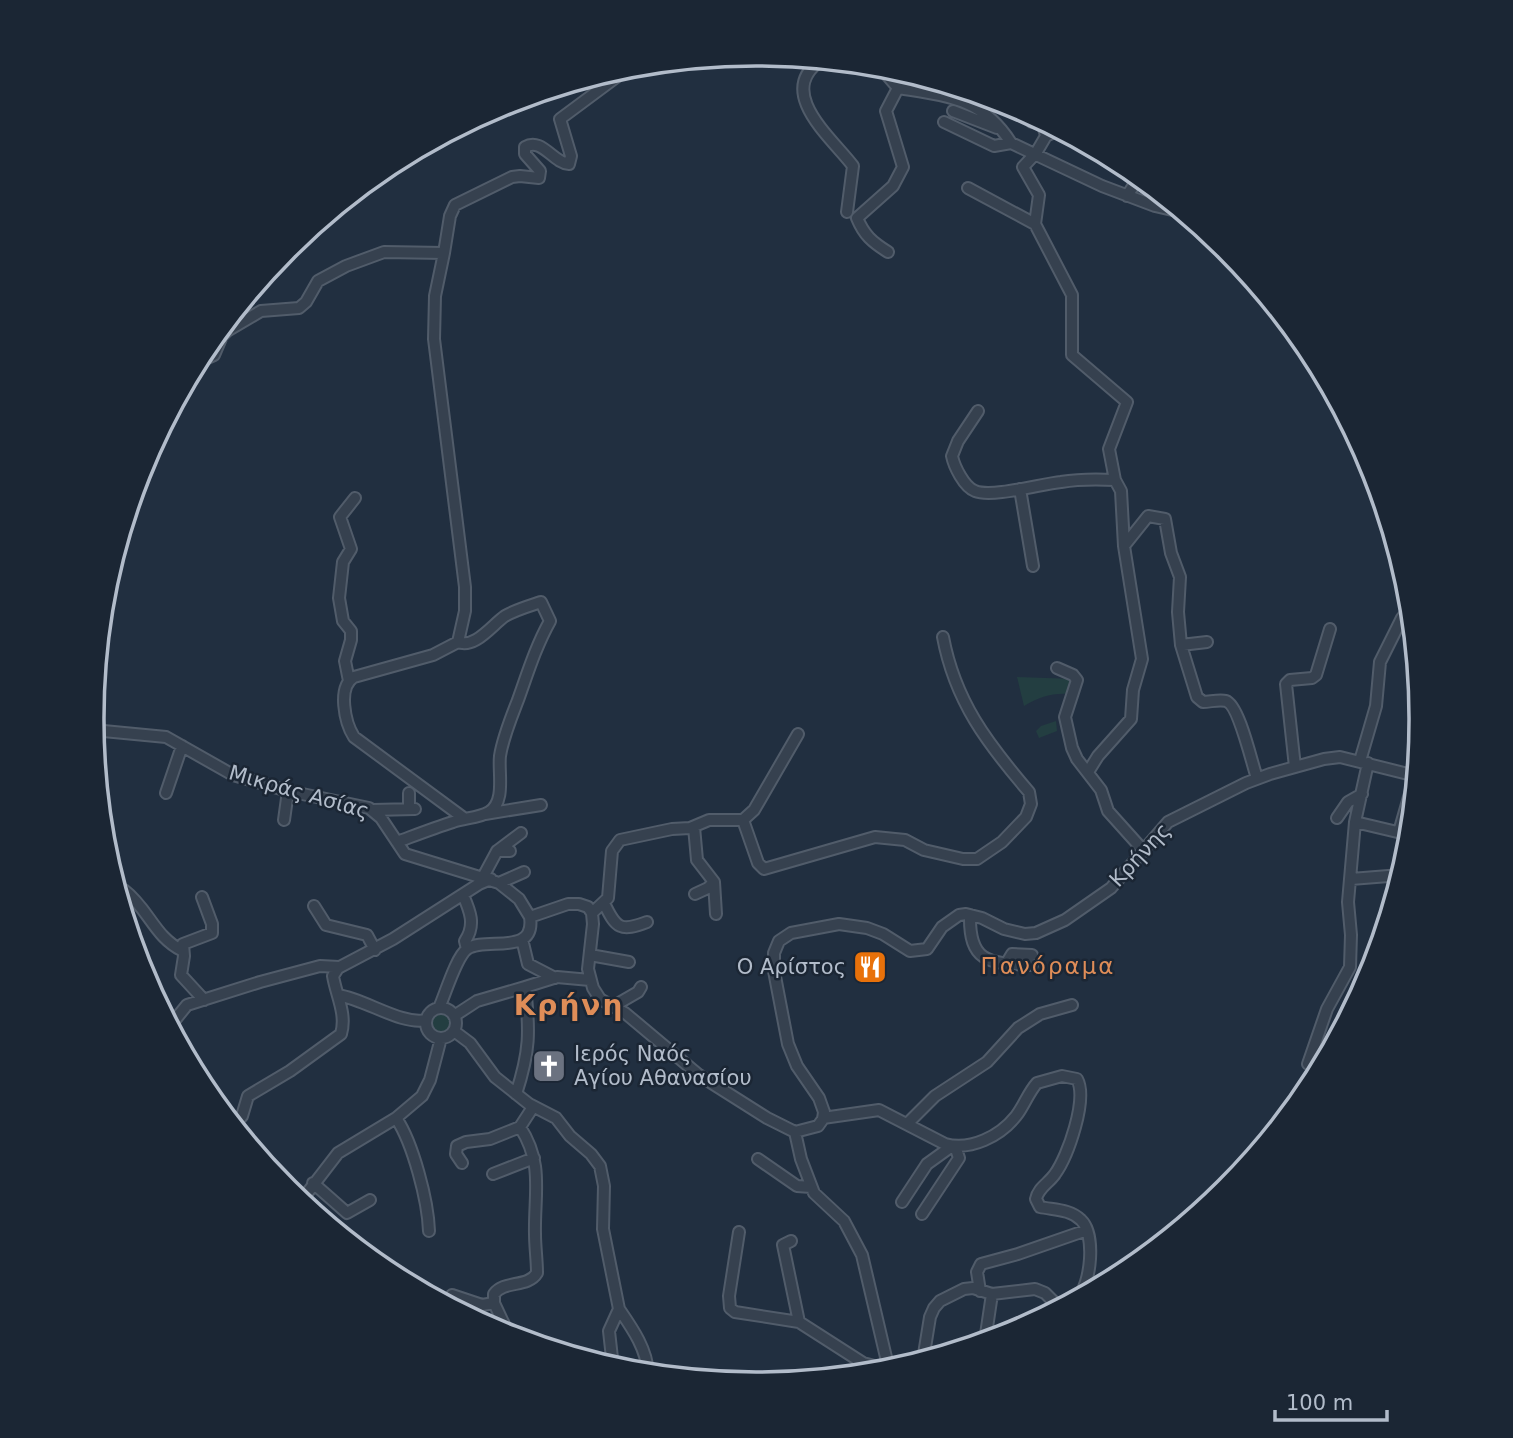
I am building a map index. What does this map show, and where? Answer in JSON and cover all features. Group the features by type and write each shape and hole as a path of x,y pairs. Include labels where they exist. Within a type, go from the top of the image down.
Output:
{"street":[{"path":"812,69 803,90 809,111 821,130 853,166 853,183 847,212"},
{"path":"892,81 898,88 949,96"},
{"path":"458,642 465,611 465,587 433,324 435,296 450,216 455,205 512,177 539,178 540,171 524,155 524,149 530,144 537,145 561,163 569,164 571,156 560,118 605,85"},
{"path":"888,252 872,243 863,233 857,218 893,186 903,167 886,111 898,88"},
{"path":"950,96 980,109 1003,130 1011,143"},
{"path":"953,111 1003,130"},
{"path":"944,122 994,146 1011,143 1080,176 1162,208"},
{"path":"1035,224 1039,195 1023,167 1046,136"},
{"path":"1128,196 1134,186"},
{"path":"968,188 1035,224 1072,295 1072,355 1127,402 1109,449 1115,480 1121,491 1124,545 1142,659 1135,681 1131,719 1098,756 1088,772"},
{"path":"236,325 261,311 299,308 306,302 318,281 345,266 384,252 444,253"},
{"path":"978,411 953,450 952,458 969,488 975,491 1020,489 1073,480 1115,480"},
{"path":"1020,489 1033,566"},
{"path":"355,498 340,517 351,549 343,562 339,598 344,621 351,631 345,661 349,681 345,696 346,721 354,737 465,819"},
{"path":"1124,545 1148,516 1165,519 1171,553 1180,577 1178,612 1181,645 1198,699 1207,702 1224,700 1231,705 1245,737 1256,778"},
{"path":"349,681 433,655 458,642 463,644 472,641 505,616 540,603 550,621 532,656 504,737 500,759 500,786 492,810 397,842"},
{"path":"1308,1064 1327,1009 1350,967 1351,935 1348,914 1355,822 1376,706 1380,662 1401,620"},
{"path":"1295,767 1286,684 1290,680 1316,676 1330,629"},
{"path":"743,821 758,863 764,869 875,836 905,840 924,850 968,860 980,858 1002,842 1026,817 1031,796 965,707 946,654 943,637"},
{"path":"1181,645 1207,642"},
{"path":"1056,668 1076,679 1065,717 1072,748 1101,790 1108,811 1143,850"},
{"name":"Μικράς Ασίας","path":"104,731 166,737 233,775 288,791 357,804 373,810 408,856 491,880 516,895 530,917"},
{"path":"592,913 604,903 610,892 612,851 621,839 694,827 709,820 743,821 754,810 798,734"},
{"path":"166,793 182,746"},
{"name":"Κρήνης","path":"970,915 1025,934 1046,929 1065,920 1111,888 1168,822 1256,778 1340,757 1407,774"},
{"path":"284,820 288,791"},
{"path":"373,810 412,809 409,793"},
{"path":"1337,818 1352,798 1362,794"},
{"path":"482,814 541,805"},
{"path":"1355,822 1398,833"},
{"path":"694,827 697,860 713,882 716,914"},
{"path":"491,880 497,851 521,833"},
{"path":"497,851 510,850"},
{"path":"176,1018 185,1006 260,982 320,966 339,967 375,950 491,880 524,872"},
{"path":"1351,879 1390,876"},
{"path":"695,894 708,888 713,882"},
{"path":"128,893 139,902 162,936 183,951"},
{"path":"463,895 471,917 471,931 465,941 467,949"},
{"path":"202,897 212,924 212,933 183,944 181,975 204,1000"},
{"path":"439,1008 462,953 467,949 474,945 510,944 522,939 530,929 530,917 574,903 586,906 592,913 593,925 590,981 600,999 625,1013 699,1075 767,1118 795,1132 815,1128 823,1118 824,1111 821,1102 799,1070 788,1044 774,971 774,953 779,941 787,934 832,923 846,924 883,934 910,951 923,951 949,922 959,915 970,915 970,932 976,951 984,958 1006,964 1032,960"},
{"path":"604,903 612,919 623,928 647,922"},
{"path":"314,906 326,925 367,935 375,950"},
{"path":"522,939 528,964 555,978"},
{"path":"590,955 629,962"},
{"path":"240,1118 248,1096 286,1074 341,1034 342,1023 333,976 339,967"},
{"path":"454,1016 477,1001 555,978 590,981"},
{"path":"516,1094 524,1070 530,1036 525,987"},
{"path":"612,1007 638,992 641,987"},
{"path":"338,995 363,1001 407,1020 426,1020"},
{"path":"908,1123 934,1096 987,1062 1018,1028 1040,1014 1072,1004"},
{"path":"307,1192 341,1150 396,1118 425,1092 441,1038 454,1031 456,1022 449,1010 439,1008 431,1012 426,1020 429,1032 441,1038"},
{"path":"454,1031 470,1043 495,1077 533,1107 548,1112 600,1166 604,1186 603,1229 619,1309 636,1335 647,1362"},
{"path":"902,1202 927,1164 953,1146 979,1142 1002,1130 1015,1117 1037,1083 1053,1077 1075,1078 1081,1090 1072,1136 1059,1167 1039,1191 1036,1199 1040,1207 1067,1211 1081,1220 1087,1230 1087,1282"},
{"path":"462,1163 456,1154 457,1146 490,1139 520,1127 533,1107"},
{"path":"823,1118 881,1111 953,1146 958,1158 922,1214"},
{"path":"396,1118 404,1129 412,1152 428,1210 429,1231"},
{"path":"502,1320 494,1303 494,1294 499,1288 537,1276 535,1232 538,1190 534,1158 520,1127"},
{"path":"795,1132 798,1150 811,1187 818,1198 847,1225 862,1255 883,1359"},
{"path":"493,1174 534,1158"},
{"path":"758,1158 797,1186 811,1187"},
{"path":"313,1183 347,1213 370,1200"},
{"path":"985,1330 986,1292 977,1272 981,1264 1087,1230"},
{"path":"739,1231 729,1296 730,1308 742,1314 799,1322 862,1363"},
{"path":"791,1241 783,1245 799,1322"},
{"path":"925,1349 934,1308 940,1301 964,1289 986,1292 1035,1289 1045,1293 1052,1300"},
{"path":"452,1295 482,1305 494,1303"},
{"path":"612,1355 609,1329 619,1309"}],"green space":[{"path":"1017,677 1076,679 1069,694 1046,696 1024,706"},
{"path":"1056,721 1057,731 1039,738 1036,731 1041,726"},
{"path":"435,1011 451,1015 454,1024 449,1033 440,1034 428,1023"}],"place":[{"name":"Ο Αρίστος","path":"870,967"},
{"name":"Ιερός Ναός Αγίου Αθανασίου","path":"549,1066"}],"district":[{"name":"Πανόραμα","path":"1048,966"},
{"name":"Κρήνη","path":"569,1005"}]}
